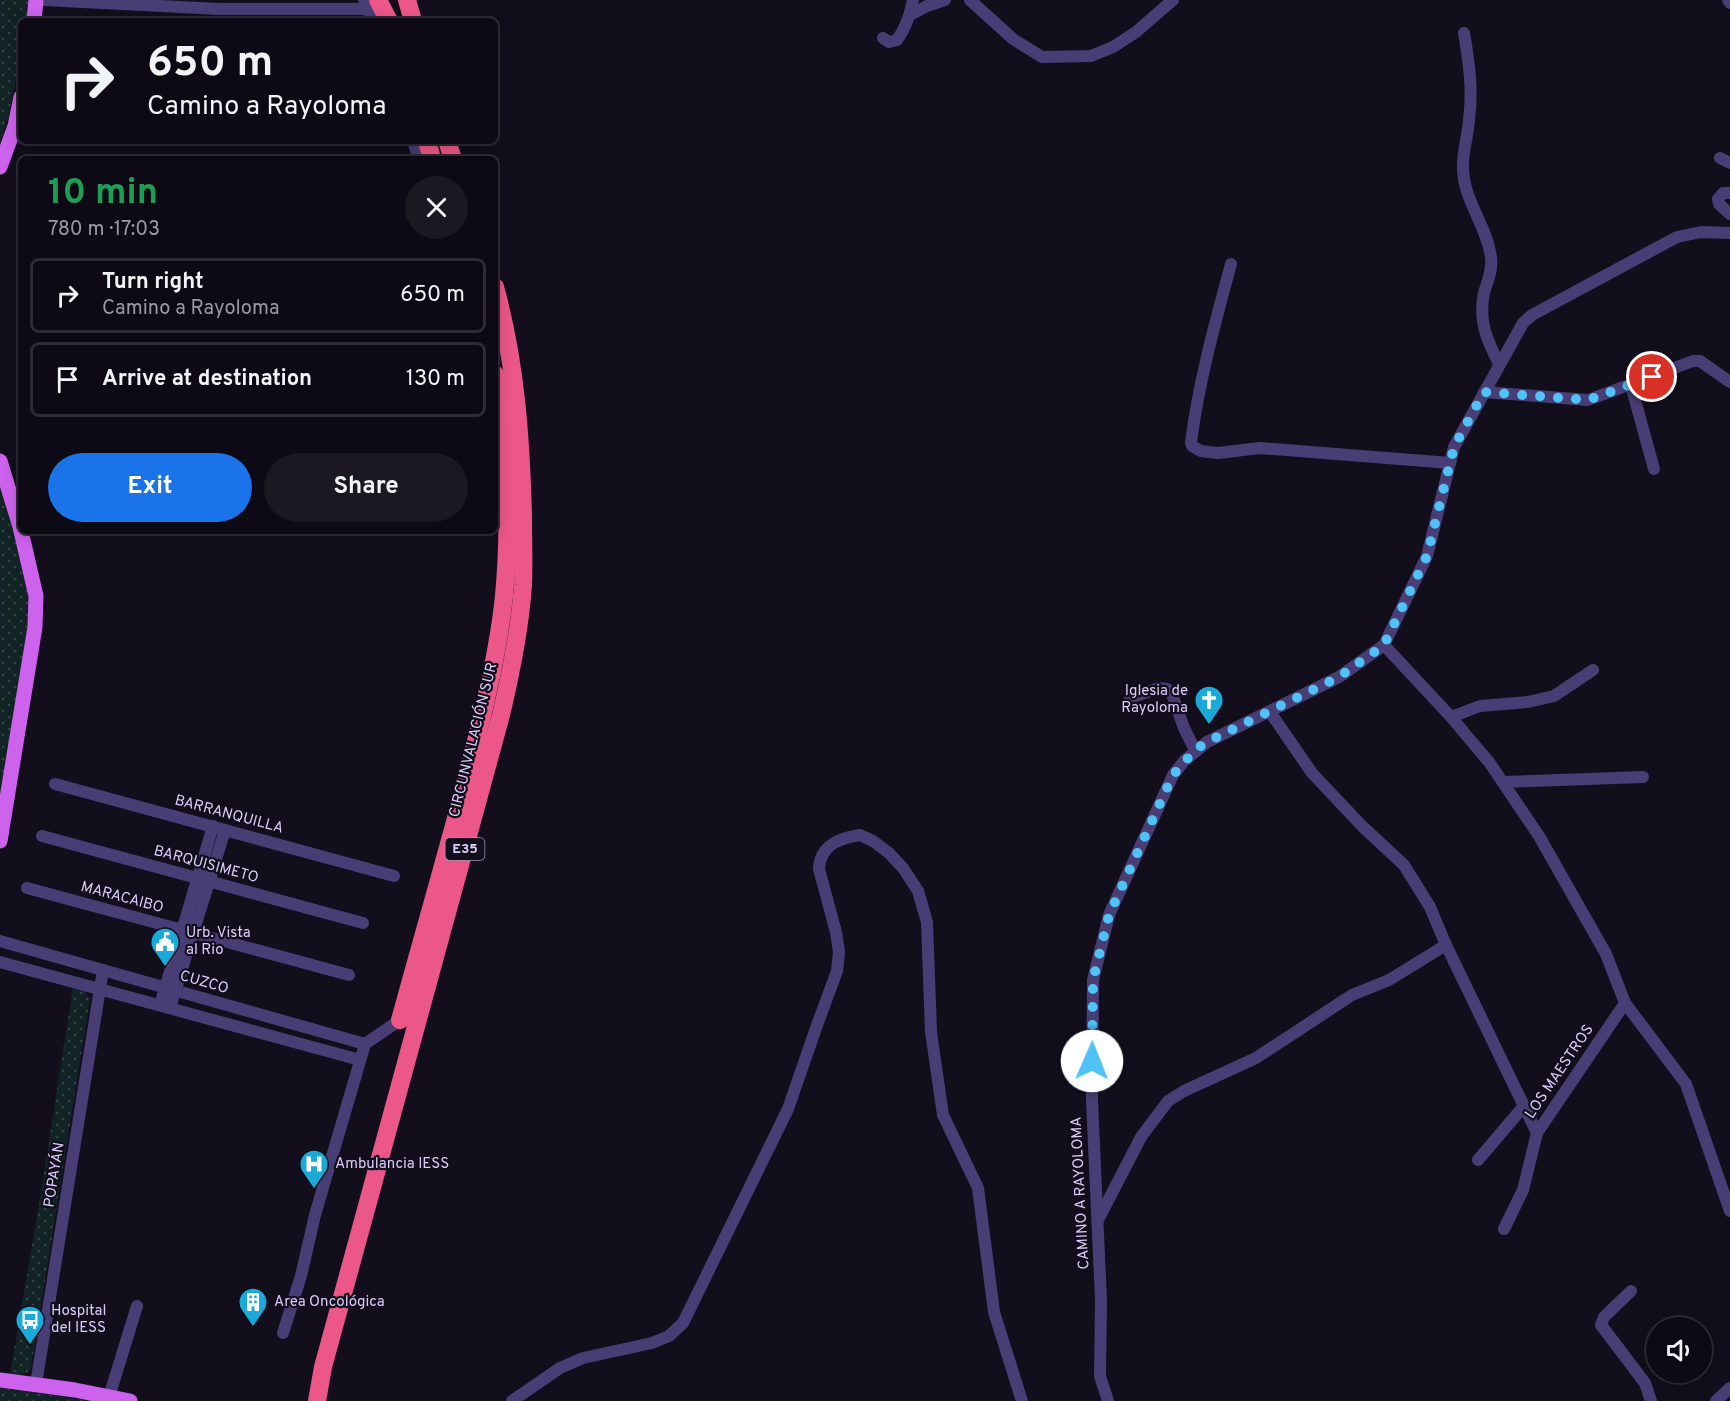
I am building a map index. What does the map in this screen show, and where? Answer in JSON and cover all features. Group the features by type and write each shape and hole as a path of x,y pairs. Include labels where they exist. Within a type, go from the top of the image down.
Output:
{"highway":[{"path":"387,0 390,18"},
{"path":"407,0 412,18"},
{"path":"370,3 387,18"},
{"name":"CIRCUNVALACIÓN SUR","path":"317,1401 322,1367 492,749 517,636 524,570 520,422 510,350 498,300"},
{"name":"CIRCUNVALACIÓN SUR","path":"400,1020 477,738 501,620 508,510 498,391"}],"main road":[{"path":"34,18 36,0"},
{"path":"0,167 18,126"},
{"path":"0,461 18,521"},
{"path":"0,841 35,627 36,596 22,534"},
{"path":"0,1380 130,1401"}],"street":[{"path":"44,0 219,15 370,3 372,18"},
{"path":"883,38 889,42 897,40 910,15 913,0"},
{"path":"910,15 945,0"},
{"path":"969,0 1013,39 1042,57 1091,56 1113,47 1136,32 1173,0"},
{"path":"1464,33 1472,86 1462,165 1467,194 1484,233 1491,258 1482,313 1485,337 1499,364"},
{"path":"1730,193 1723,194 1718,199 1719,204 1730,214"},
{"name":"CAMINO A RAYOLOMA","path":"1108,1401 1100,1376 1101,1300 1092,1101 1093,980 1109,915 1173,775 1195,750 1207,742 1339,677 1384,645 1427,556 1454,447 1523,323 1532,315 1677,237 1701,232 1730,233"},
{"path":"1231,264 1208,345 1197,399 1192,446 1201,451 1218,453 1260,448 1450,463"},
{"path":"1484,392 1588,400 1693,361 1700,362 1730,382"},
{"path":"1631,385 1654,469"},
{"path":"1384,645 1489,762 1539,836 1606,954 1625,1003 1686,1084 1730,1211"},
{"path":"1451,717 1480,706 1528,702 1554,696 1593,670"},
{"path":"1130,698 1160,688 1167,689 1172,694 1184,728 1195,750"},
{"path":"1270,712 1312,773 1362,826 1404,865 1430,907 1446,945 1538,1133"},
{"path":"1503,782 1643,777"},
{"name":"BARRANQUILLA","path":"55,784 394,876"},
{"path":"165,1006 219,828"},
{"path":"512,1401 561,1368 583,1358 652,1343 669,1336 683,1323 788,1110 837,972 839,952 836,932 821,879 819,860 823,852 834,842 860,835 889,853 903,868 918,891 927,922 931,1032 943,1115 978,1188 994,1312 1022,1401"},
{"name":"BARQUISIMETO","path":"42,836 363,923"},
{"name":"MARACAIBO","path":"27,888 349,975"},
{"name":"CUZCO","path":"0,941 365,1044"},
{"path":"1098,1221 1141,1137 1168,1101 1184,1091 1256,1058 1352,995 1389,980 1446,945"},
{"path":"0,962 360,1060"},
{"name":"POPAYÁN","path":"36,1384 103,970"},
{"name":"LOS MAESTROS","path":"1504,1229 1523,1190 1538,1133 1625,1003"},
{"path":"283,1333 365,1044 400,1020"},
{"path":"1478,1160 1524,1106"},
{"path":"1631,1291 1602,1320 1602,1327 1645,1383 1651,1401"},
{"path":"109,1397 136,1306"},
{"path":"1716,1401 1730,1388"}],"shaded area":[{"path":"0,0 29,0 28,18 18,18 18,70 8,119 0,143"},
{"path":"0,484 13,524 31,608 0,807"},
{"path":"73,987 85,990 90,999 31,1368 24,1374 10,1374 40,1199"},
{"path":"0,1388 94,1401 0,1401"}],"place":[{"name":"Iglesia de Rayoloma","path":"1209,726"},
{"name":"Urb. Vista al Rio","path":"165,968"},
{"name":"Ambulancia IESS","path":"314,1190"},
{"name":"Area Oncológica","path":"253,1328"},
{"name":"Hospital del IESS","path":"30,1346"}],"route":[{"path":"1092,1061 1093,980 1109,915 1173,775 1195,750 1207,742 1339,677 1384,645 1427,556 1454,447 1484,392 1588,400 1652,377"}]}
